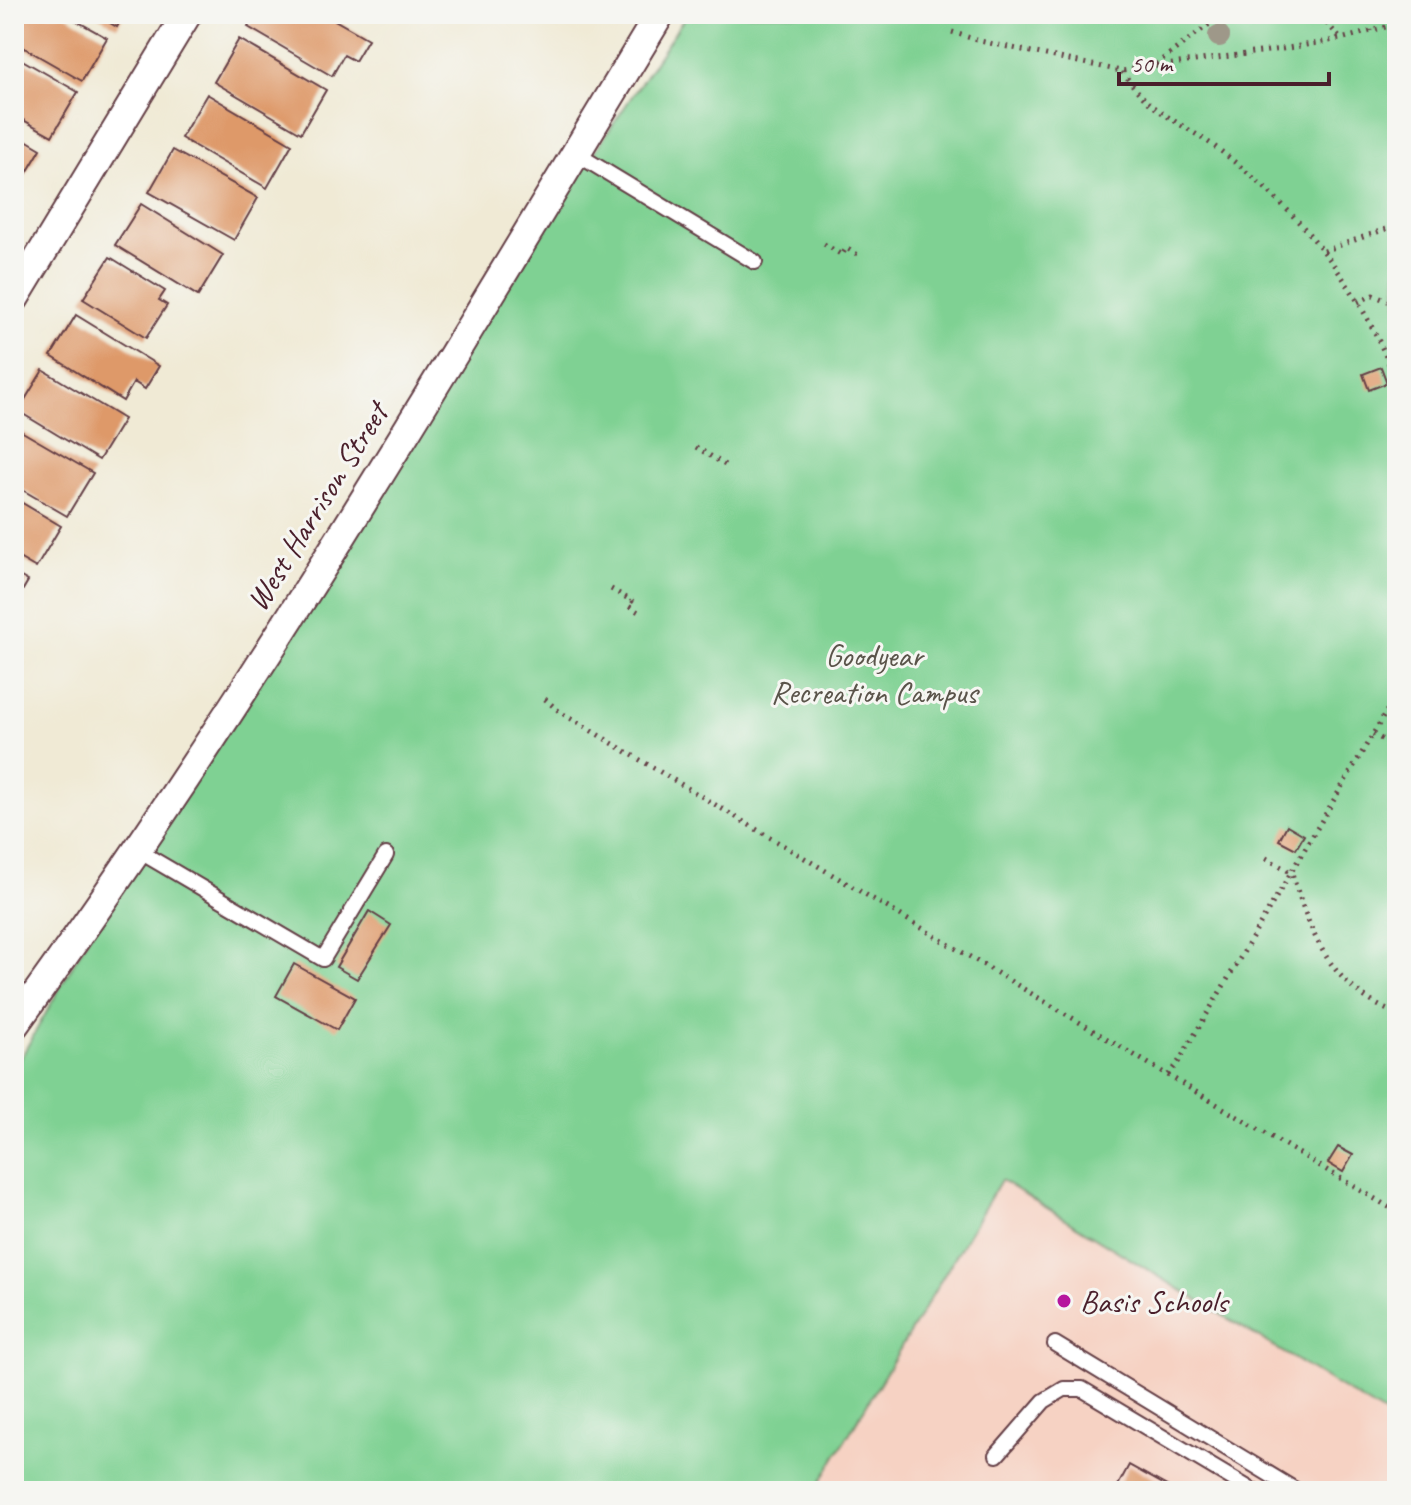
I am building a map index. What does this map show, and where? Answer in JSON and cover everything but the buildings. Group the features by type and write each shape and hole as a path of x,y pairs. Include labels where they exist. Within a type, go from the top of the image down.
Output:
{"street":[{"path":"14,299 187,14"},
{"name":"West Harrison Street","path":"14,1025 94,915 348,525 660,14"}],"lane":[{"path":"575,153 755,262"},
{"path":"137,850 323,959 386,855"},
{"path":"1055,1344 1297,1491"},
{"path":"997,1455 1044,1401 1064,1389 1082,1389 1253,1491"}],"path":[{"path":"1156,64 1223,14"},
{"path":"1314,14 1323,19 1341,39"},
{"path":"1370,14 1371,31"},
{"path":"952,32 980,41 1121,71 1341,39 1397,24"},
{"path":"1121,71 1146,100 1224,153 1301,223 1358,302 1397,385"},
{"path":"1324,251 1397,225"},
{"path":"824,244 842,255 846,248 858,255"},
{"path":"1358,302 1373,295 1397,305"},
{"path":"696,447 730,468"},
{"path":"611,589 632,601 628,606 642,614"},
{"path":"1168,1075 1292,873 1397,688"},
{"path":"545,699 560,712 1397,1212"},
{"path":"1373,734 1397,748"},
{"path":"1266,858 1292,873 1308,926 1326,958 1359,993 1395,1013 1397,967"}],"shaded area":[{"name":"Basis Schools","path":"1001,1180 1397,1422 1397,1491 815,1491"}],"green space":[{"name":"Goodyear Recreation Campus","path":"687,14 1397,14 1397,1422 1001,1180 815,1491 14,1491 14,1070 137,850 383,468"}],"place":[{"name":"Basis Schools","path":"1064,1301"}]}
